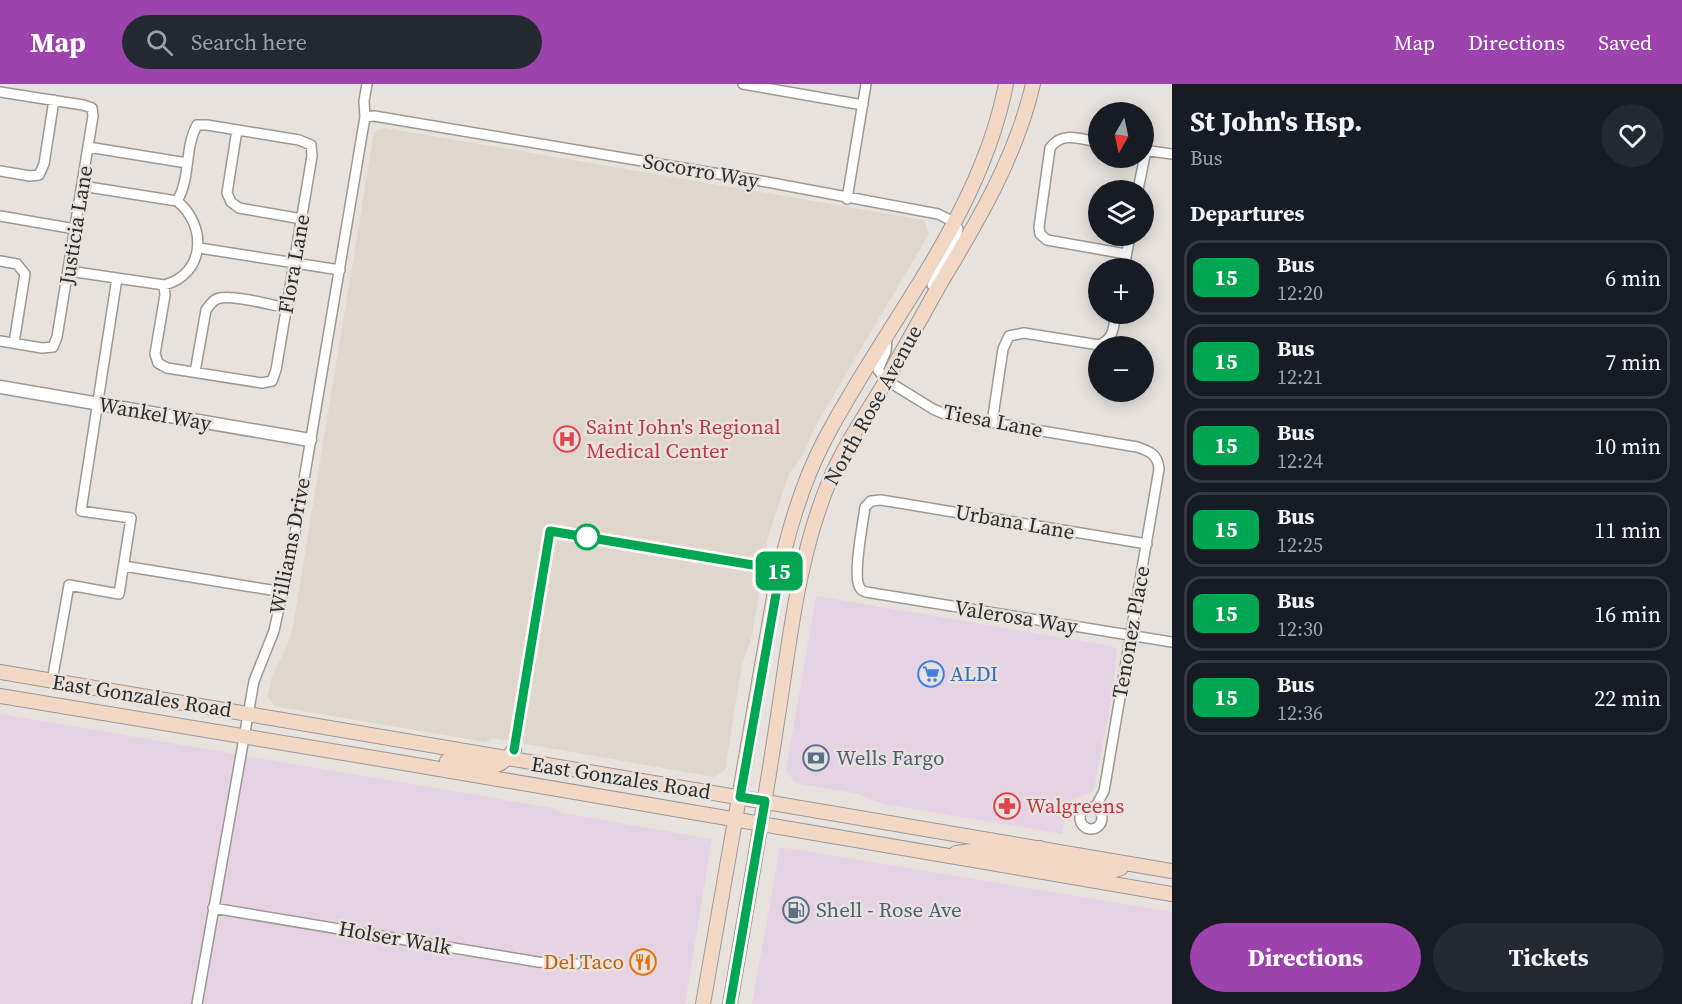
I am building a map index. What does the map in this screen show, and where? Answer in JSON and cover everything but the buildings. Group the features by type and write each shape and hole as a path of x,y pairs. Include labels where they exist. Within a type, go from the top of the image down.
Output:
{"main road":[{"name":"North Rose Avenue","path":"703,1004 776,585 798,505 822,445 840,410 954,222 975,179 992,133 1005,84"},
{"name":"North Rose Avenue","path":"730,1004 760,840 794,602 809,539 829,481 853,432 886,380 999,179 1027,110 1033,84"},
{"name":"East Gonzales Road","path":"0,672 247,714 511,755 1172,871"},
{"name":"East Gonzales Road","path":"0,696 1172,894"},
{"path":"404,763 420,756 492,768 511,755"},
{"path":"942,855 979,850 1034,857 1039,854 1040,848"},
{"path":"1036,871 1038,866 1046,862 1115,870 1133,864"}],"street":[{"name":"Williams Drive","path":"196,1004 247,714 254,681 269,646 295,533 365,117 364,101 367,84"},
{"path":"743,84 863,105"},
{"path":"847,199 866,84"},
{"path":"0,92 54,100 44,164 39,175 0,171"},
{"name":"Justicia Lane","path":"14,343 42,348 53,347 69,271 93,116 90,108 54,100"},
{"name":"Socorro Way","path":"365,117 374,116 749,179 847,199 938,214 954,222"},
{"path":"177,201 183,190 192,134 196,125 237,130 227,193 231,202 239,208 302,219"},
{"name":"Flora Lane","path":"195,372 262,383 272,381 287,308 312,156 310,145 300,140 237,130"},
{"path":"1088,140 1066,136 1056,141 1050,148 1039,227 1040,234 1047,240 1126,254"},
{"path":"88,147 187,163"},
{"path":"1154,151 1172,154"},
{"path":"69,271 164,285 174,282 186,272 199,248 199,237 194,222 185,208 177,201 82,186"},
{"path":"0,216 75,229"},
{"path":"933,296 932,285 958,235 954,222"},
{"path":"1125,258 1128,246"},
{"path":"199,248 340,270"},
{"path":"0,261 17,264 25,274 14,343 0,341"},
{"path":"52,681 69,585 119,594 132,518 81,511 117,278"},
{"path":"164,285 165,295 155,354 158,363 167,368 195,372 206,310 212,302 220,298 233,299 287,308"},
{"path":"992,423 1003,349 1010,336 1024,333 1099,345 1107,342 1112,336 1114,324"},
{"path":"886,380 878,370 886,351 887,335"},
{"name":"Tiesa Lane","path":"886,380 933,409 965,419 1137,447 1155,455"},
{"name":"Wankel Way","path":"0,387 310,440"},
{"name":"Tenonez Place","path":"1095,808 1104,791 1160,469 1155,455"},
{"name":"Urbana Lane","path":"860,589 857,583 857,567 865,507 871,501 884,500 1147,544"},
{"path":"124,566 283,592"},
{"name":"Valerosa Way","path":"860,589 866,592 1172,642"},
{"name":"Holser Walk","path":"213,908 538,963 576,964"}],"shaded area":[{"name":"Saint John's Regional Medical Center","path":"385,128 924,220 929,234 817,423 802,456 789,474 768,537 752,636 742,665 725,770 714,777 492,738 485,742 274,706 268,696 271,679 293,627 374,132"},
{"path":"816,596 1112,646 1117,650 1112,697 1094,789 1074,799 1066,811 1062,834 883,804 858,794 795,783 786,770"},
{"path":"0,714 552,808 562,813 712,839 685,1004 0,1004"},
{"path":"780,847 1172,912 1172,1004 752,1004"}],"bus line":[{"name":"15","path":"514,750 550,531 759,566 781,566 771,611 740,797 765,801 730,1004"}],"place":[{"name":"Saint John's Regional Medical Center","path":"567,439"},
{"name":"ALDI","path":"931,674"},
{"name":"Wells Fargo","path":"816,758"},
{"name":"Walgreens","path":"1007,806"},
{"name":"Shell - Rose Ave","path":"796,910"},
{"name":"Del Taco","path":"643,962"}]}
